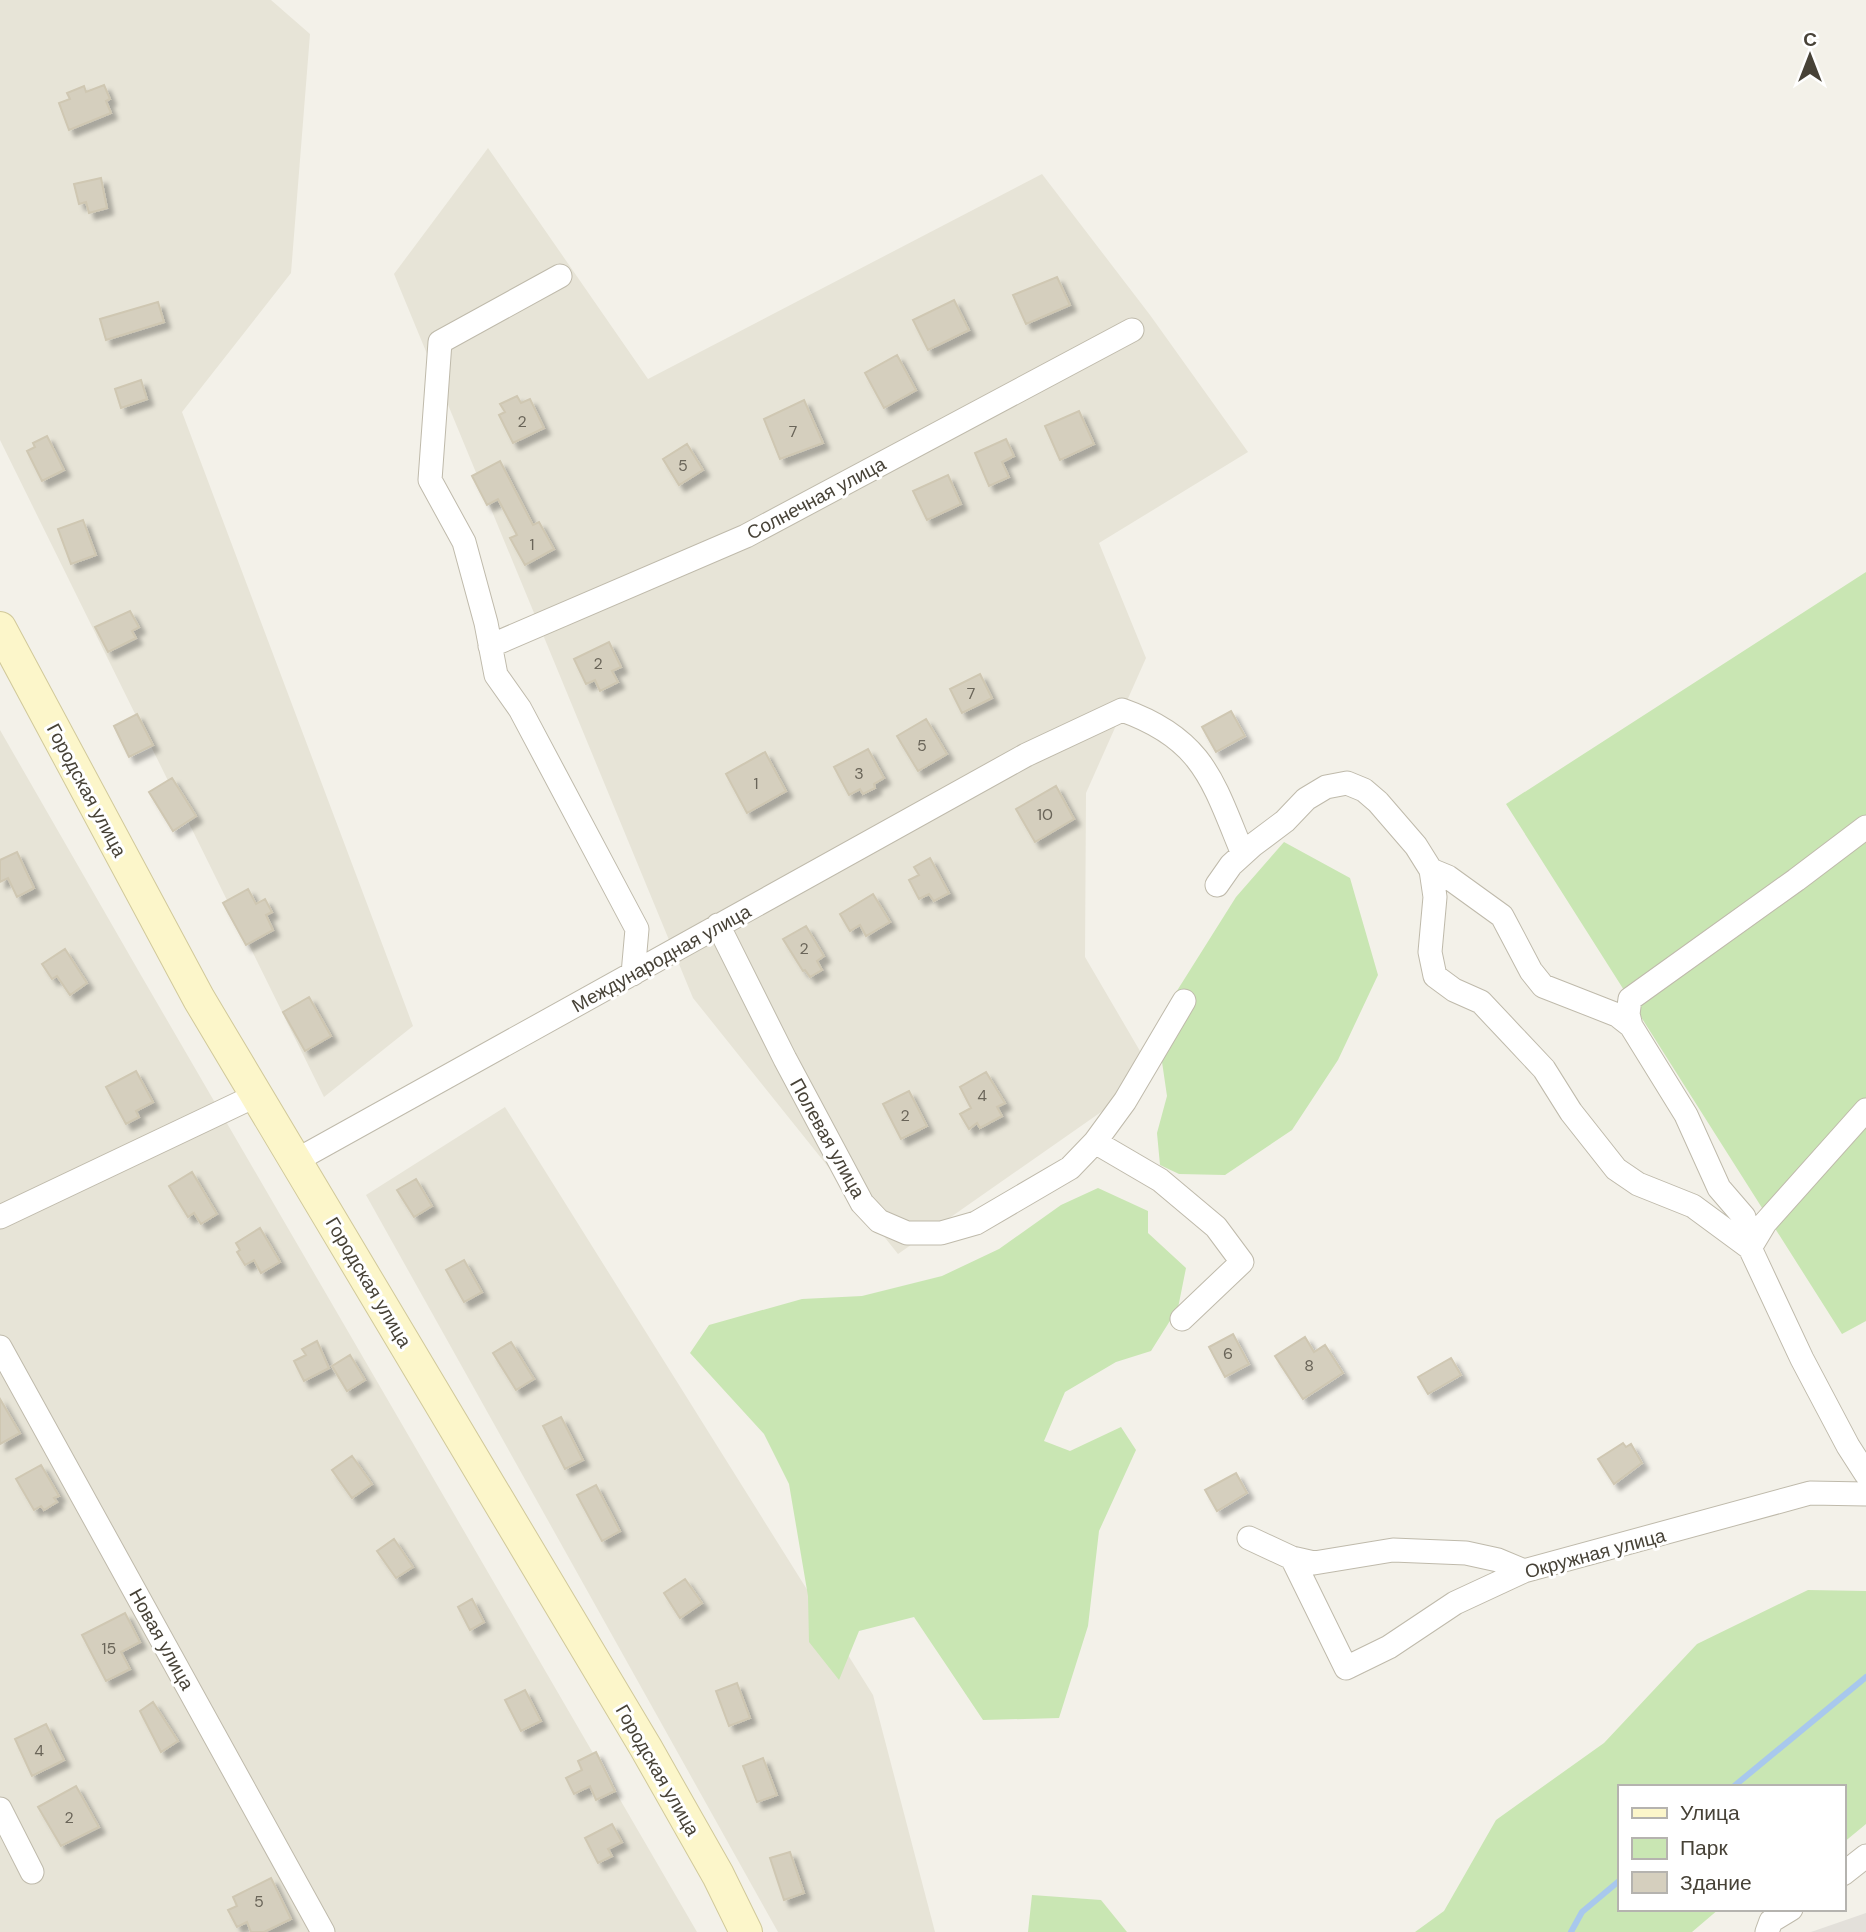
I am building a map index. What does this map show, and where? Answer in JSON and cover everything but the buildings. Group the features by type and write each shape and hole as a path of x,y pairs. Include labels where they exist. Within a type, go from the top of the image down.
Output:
{"main road":[{"name":"Городская улица","path":"0,628 199,999 646,1748 718,1875 746,1932"}],"street":[{"path":"560,276 440,342 430,480 464,542 496,675 520,709 637,929 633,974"},
{"name":"Солнечная улица","path":"491,646 747,536 1132,330"},
{"name":"Международная улица","path":"296,1160 1026,755 1122,710 1160,727 1189,748 1205,767 1220,794 1244,855"},
{"path":"1217,884 1231,865 1326,787 1347,783 1364,790 1416,846 1431,870 1435,897 1430,952 1435,976 1454,990 1481,1002 1520,1043 1544,1069 1571,1112 1616,1169 1638,1184 1693,1206 1751,1248"},
{"path":"1866,827 1630,999 1628,1014 1631,1026 1686,1115 1719,1188 1744,1217 1751,1248 1802,1359 1848,1447 1866,1474"},
{"path":"1431,870 1448,877 1502,916 1531,971 1543,986 1617,1015 1631,1026"},
{"name":"Полевая улица","path":"718,925 785,1059 862,1203 879,1221 907,1233 941,1233 976,1223 1070,1168 1095,1142 1125,1101 1184,1001"},
{"path":"0,1217 257,1095"},
{"path":"1751,1248 1766,1223 1866,1110"},
{"path":"1095,1142 1160,1180 1216,1227 1242,1262 1182,1319"},
{"name":"Новая улица","path":"0,1347 323,1932"},
{"name":"Окружная улица","path":"1292,1558 1346,1668 1389,1647 1455,1603 1524,1571 1810,1493 1866,1494"},
{"path":"1249,1538 1292,1558 1314,1563 1393,1550 1466,1553 1498,1560 1524,1571"},
{"path":"0,1809 32,1872"},
{"path":"1845,1872 1866,1856"},
{"path":"1767,1932 1771,1921 1788,1911"}],"shaded area":[{"path":"0,0 271,0 310,34 291,273 182,412 413,1026 324,1097 0,440"},
{"path":"488,148 648,379 1042,174 1150,315 1248,452 1099,543 1146,658 1086,793 1085,957 1154,1075 898,1254 693,998 394,274"},
{"path":"0,730 142,977 697,1932 0,1932"},
{"path":"505,1107 873,1695 935,1932 778,1932 366,1195"},
{"path":"1866,1913 1866,1932 1811,1932"}],"green space":[{"path":"1866,572 1866,1321 1842,1334 1506,804"},
{"path":"1284,842 1350,878 1378,975 1338,1060 1292,1130 1225,1175 1179,1174 1160,1165 1157,1133 1167,1096 1161,1055 1163,1013 1236,897"},
{"path":"1098,1188 1148,1211 1148,1233 1186,1268 1178,1308 1151,1351 1116,1362 1065,1392 1044,1441 1070,1451 1121,1427 1136,1450 1099,1531 1088,1626 1059,1718 983,1720 914,1617 859,1631 839,1680 809,1642 808,1596 789,1484 764,1434 690,1353 709,1325 802,1299 862,1296 942,1276 999,1249 1061,1205"},
{"path":"1808,1590 1866,1591 1866,1824 1845,1841 1845,1785 1618,1785 1618,1911 1717,1911 1692,1932 1415,1932 1444,1911 1496,1820 1604,1743 1697,1644"},
{"path":"1032,1895 1101,1900 1127,1932 1028,1932"}],"waterway":[{"path":"1735,1785 1866,1677"},
{"path":"1571,1932 1582,1912 1618,1882"}]}
